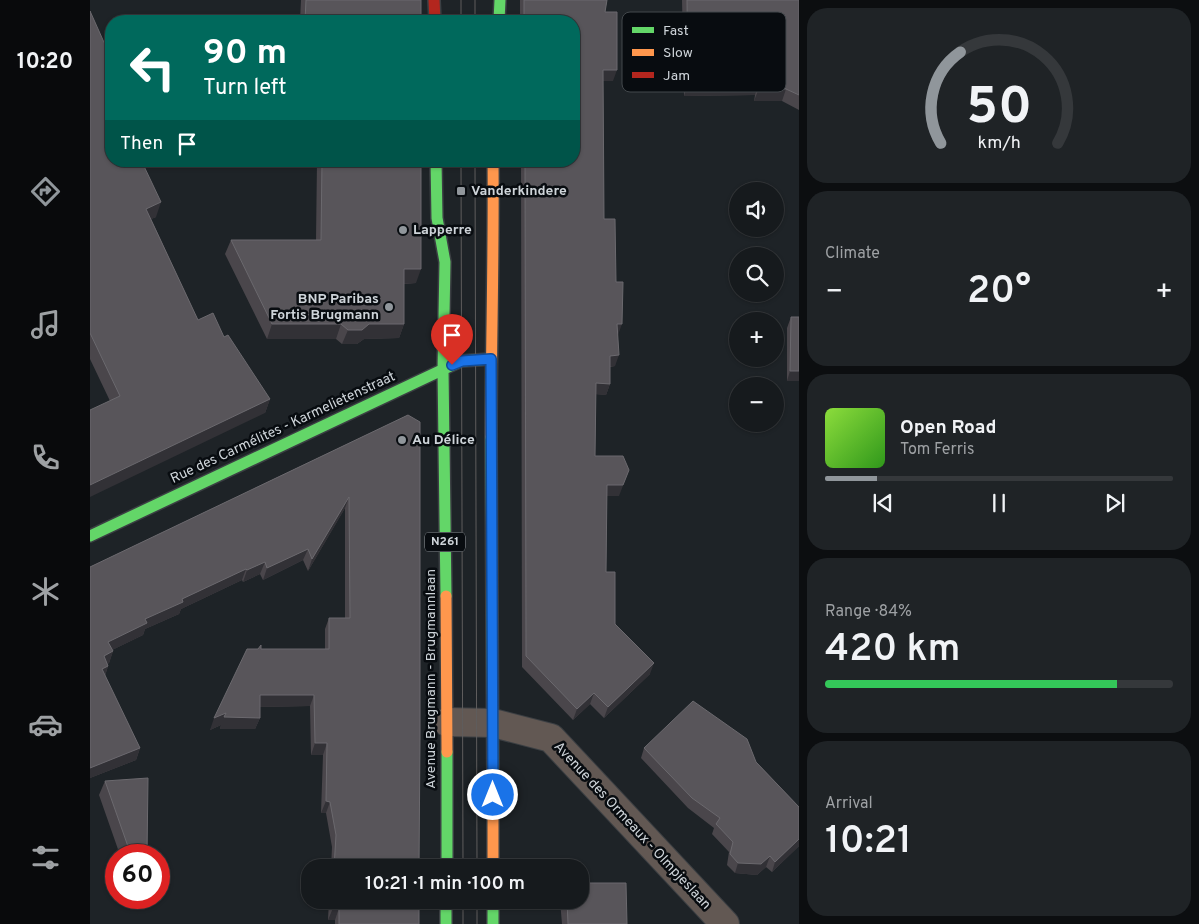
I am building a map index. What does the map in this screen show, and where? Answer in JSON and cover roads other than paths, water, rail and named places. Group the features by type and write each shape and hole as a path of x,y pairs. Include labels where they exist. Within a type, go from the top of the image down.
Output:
{"main road":[{"path":"434,0 434,15"},
{"path":"499,15 500,0"},
{"name":"Avenue Brugmann - Brugmannlaan","path":"436,167 437,218 445,262 443,369 447,859"},
{"path":"493,167 494,250 491,359 493,859"},
{"name":"Rue des Carmélites - Karmelietenstraat","path":"90,536 443,369 462,361 491,359"},
{"path":"446,909 446,924"},
{"path":"493,909 493,924"}],"street":[{"name":"Avenue des Ormeaux - Olmpjeslaan","path":"447,722 493,723 551,738 724,924"}],"tram line":[{"path":"461,0 461,15"},
{"path":"475,0 475,15"},
{"path":"461,167 463,859"},
{"path":"475,167 477,859"},
{"path":"463,909 463,924"},
{"path":"477,909 477,924"}],"place":[{"name":"Vanderkindere","path":"461,191"},
{"name":"Lapperre","path":"403,230"},
{"name":"BNP Paribas Fortis Brugmann","path":"389,307"},
{"name":"Au Délice","path":"402,440"}]}
